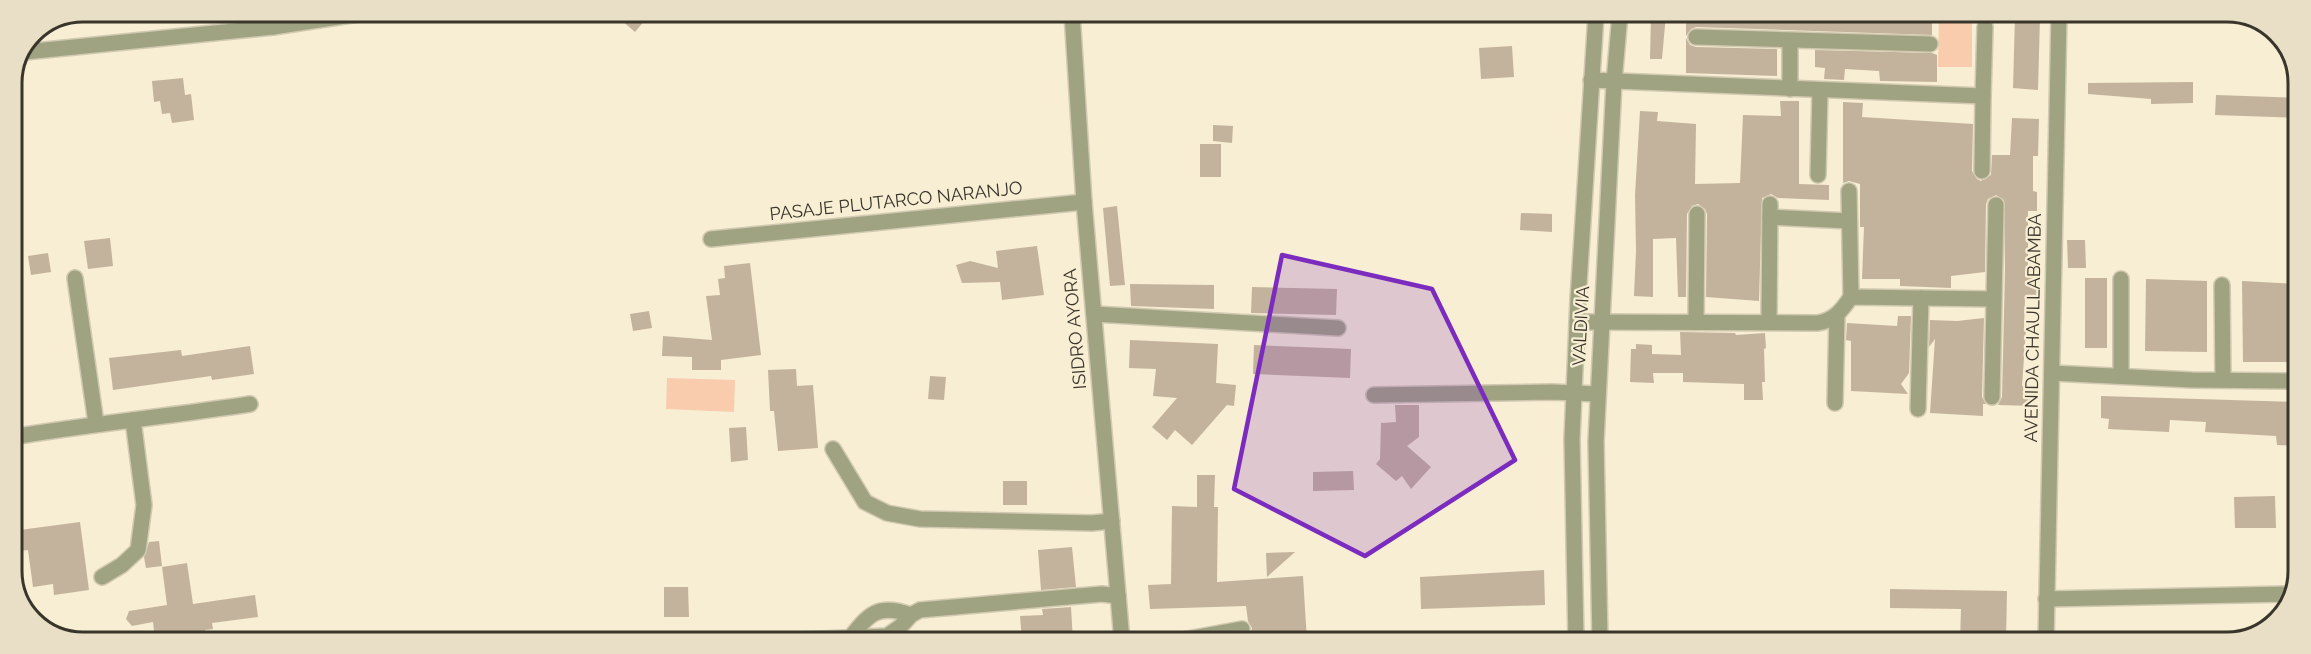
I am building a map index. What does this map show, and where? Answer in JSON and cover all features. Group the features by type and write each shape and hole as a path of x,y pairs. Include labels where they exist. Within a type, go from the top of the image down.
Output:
{"street":[{"path":"32,51 257,22"},
{"name":"ISIDRO AYORA","path":"1073,22 1084,202 1121,632"},
{"name":"VALDIVIA","path":"1576,632 1572,440 1595,22"},
{"name":"VALDIVIA","path":"1600,632 1596,442 1600,323 1619,22"},
{"name":"AVENIDA CHAULLABAMBA","path":"2046,632 2059,22"},
{"path":"1982,171 1985,27"},
{"path":"1696,37 1930,44"},
{"path":"1790,41 1790,89"},
{"path":"1591,80 1983,96"},
{"path":"1818,175 1820,90"},
{"path":"1577,322 1817,323 1829,321 1837,315 1851,297 1849,191"},
{"name":"PASAJE PLUTARCO NARANJO","path":"711,239 1084,202"},
{"path":"1992,397 1996,205"},
{"path":"1769,322 1770,211 1849,221"},
{"path":"1696,322 1697,214"},
{"path":"75,278 96,423"},
{"path":"2121,279 2121,376"},
{"path":"2222,285 2223,380"},
{"path":"1851,297 1993,299"},
{"path":"1918,409 1921,298"},
{"path":"1094,314 1338,328"},
{"path":"1835,403 1837,315"},
{"path":"2052,373 2288,381"},
{"path":"1374,395 1598,394"},
{"path":"23,435 96,423 250,404"},
{"path":"102,577 122,565 138,550 144,505 133,420"},
{"path":"834,449 865,502 887,513 920,519 1092,524 1112,520"},
{"path":"893,632 911,615 920,610 1102,594 1118,596"},
{"path":"2046,599 2283,594"},
{"path":"855,632 871,613 897,610 911,615"},
{"path":"1226,632 1242,629"}],"highlighted area":[{"path":"1282,255 1432,289 1515,460 1365,556 1234,489"}],"shaded area":[{"path":"1939,22 1972,22 1972,67 1938,67"},
{"path":"667,378 735,380 734,412 666,409"}],"building":[{"path":"623,22 643,22 635,32"},
{"path":"1651,22 1665,22 1662,59 1650,59"},
{"path":"1686,22 1932,22 1932,35 1696,27 1691,29 1686,36"},
{"path":"2015,22 2040,22 2038,90 2013,88"},
{"path":"1686,38 1690,45 1696,47 1777,49 1777,76 1686,73"},
{"path":"1512,46 1514,77 1481,79 1479,48"},
{"path":"1815,50 1932,53 1937,55 1937,82 1880,81 1879,71 1845,69 1844,80 1824,79 1825,68 1815,67"},
{"path":"183,78 185,95 191,94 194,120 172,123 170,113 162,114 160,101 154,102 152,81"},
{"path":"2193,82 2193,103 2151,104 2151,99 2088,94 2088,83"},
{"path":"2216,95 2288,98 2288,118 2215,115"},
{"path":"1780,101 1799,101 1799,184 1829,185 1829,200 1778,198 1771,194 1762,198 1759,301 1706,297 1707,214 1705,209 1698,204 1692,206 1687,214 1686,297 1678,297 1676,238 1653,239 1653,297 1634,296 1635,195 1640,111 1658,112 1657,121 1696,124 1695,184 1740,183 1743,115 1781,116"},
{"path":"1843,102 1863,103 1862,117 1973,124 1972,171 1981,181 1991,175 1992,155 2010,155 2012,118 2039,119 2038,156 2033,156 2033,191 2037,192 2037,211 2028,211 2028,268 2036,268 2037,299 2025,299 2024,329 2026,329 2022,386 2036,387 2034,406 1998,405 2002,397 2004,200 1996,195 1988,199 1986,204 1985,272 1951,276 1951,288 1900,286 1900,279 1862,279 1864,227 1860,227 1860,184 1849,181 1843,183"},
{"path":"1213,125 1233,126 1232,143 1213,141"},
{"path":"1200,144 1221,144 1221,177 1200,177"},
{"path":"1117,206 1125,285 1110,286 1103,208"},
{"path":"1521,213 1552,214 1552,232 1520,230"},
{"path":"110,238 113,266 88,269 84,241"},
{"path":"2067,240 2085,240 2086,268 2068,268"},
{"path":"1037,246 1044,295 1002,300 1000,282 962,283 956,265 970,261 998,268 996,251"},
{"path":"48,253 51,272 31,275 28,256"},
{"path":"750,263 761,355 721,360 721,370 692,370 692,357 662,356 663,336 712,340 706,296 720,295 718,279 725,278 724,266"},
{"path":"2085,278 2107,278 2107,348 2085,348"},
{"path":"2146,279 2207,281 2207,352 2145,351"},
{"path":"2242,281 2288,283 2288,362 2243,362"},
{"path":"1130,284 1214,285 1214,309 1131,306"},
{"path":"1252,287 1337,289 1336,315 1251,313"},
{"path":"649,311 652,328 633,331 630,314"},
{"path":"1898,316 1911,316 1909,373 1901,384 1908,394 1851,391 1851,341 1846,340 1847,323 1897,326"},
{"path":"1984,318 1982,397 1986,404 1983,404 1983,416 1930,413 1935,339 1929,347 1930,320 1957,321"},
{"path":"1680,332 1735,333 1736,335 1765,333 1763,400 1744,400 1744,384 1683,382 1683,373 1653,373 1654,383 1630,382 1631,349 1636,349 1636,344 1652,345 1652,354 1681,355"},
{"path":"1130,340 1218,344 1216,383 1236,385 1234,406 1227,405 1192,445 1175,430 1167,440 1152,427 1177,398 1153,396 1156,369 1129,368"},
{"path":"1254,345 1351,349 1350,378 1253,374"},
{"path":"250,346 254,374 212,380 211,376 113,390 109,358 181,350 182,356"},
{"path":"796,369 797,386 813,385 818,448 778,451 774,411 770,411 768,370"},
{"path":"930,376 946,377 944,400 928,399"},
{"path":"2101,396 2288,402 2288,446 2277,445 2276,436 2205,432 2206,422 2170,420 2169,432 2108,429 2109,419 2101,418"},
{"path":"1395,405 1419,405 1419,437 1407,446 1431,467 1411,489 1402,476 1396,481 1376,464 1380,459 1381,423 1396,422"},
{"path":"746,427 748,460 731,462 729,428"},
{"path":"1353,471 1354,490 1313,491 1313,472"},
{"path":"1197,475 1215,475 1214,507 1218,507 1217,582 1303,576 1306,632 1251,632 1246,606 1150,609 1148,585 1171,584 1172,506 1197,507"},
{"path":"1003,481 1027,481 1027,505 1003,505"},
{"path":"2275,496 2276,528 2235,528 2234,497"},
{"path":"80,522 89,590 54,595 53,584 33,587 28,550 23,551 23,530"},
{"path":"159,541 162,566 146,568 144,557 149,542"},
{"path":"1072,547 1076,587 1041,590 1038,550"},
{"path":"1295,552 1267,577 1266,553"},
{"path":"187,563 193,604 255,595 258,617 212,623 213,629 205,630 205,632 154,632 153,622 132,626 126,619 129,611 167,605 162,567"},
{"path":"1544,570 1545,605 1421,609 1420,577"},
{"path":"664,587 688,587 689,617 664,617"},
{"path":"1890,589 2007,591 2006,632 1960,632 1961,609 1890,608"},
{"path":"1071,607 1072,632 1021,632 1020,616 1043,615 1042,609"}]}
